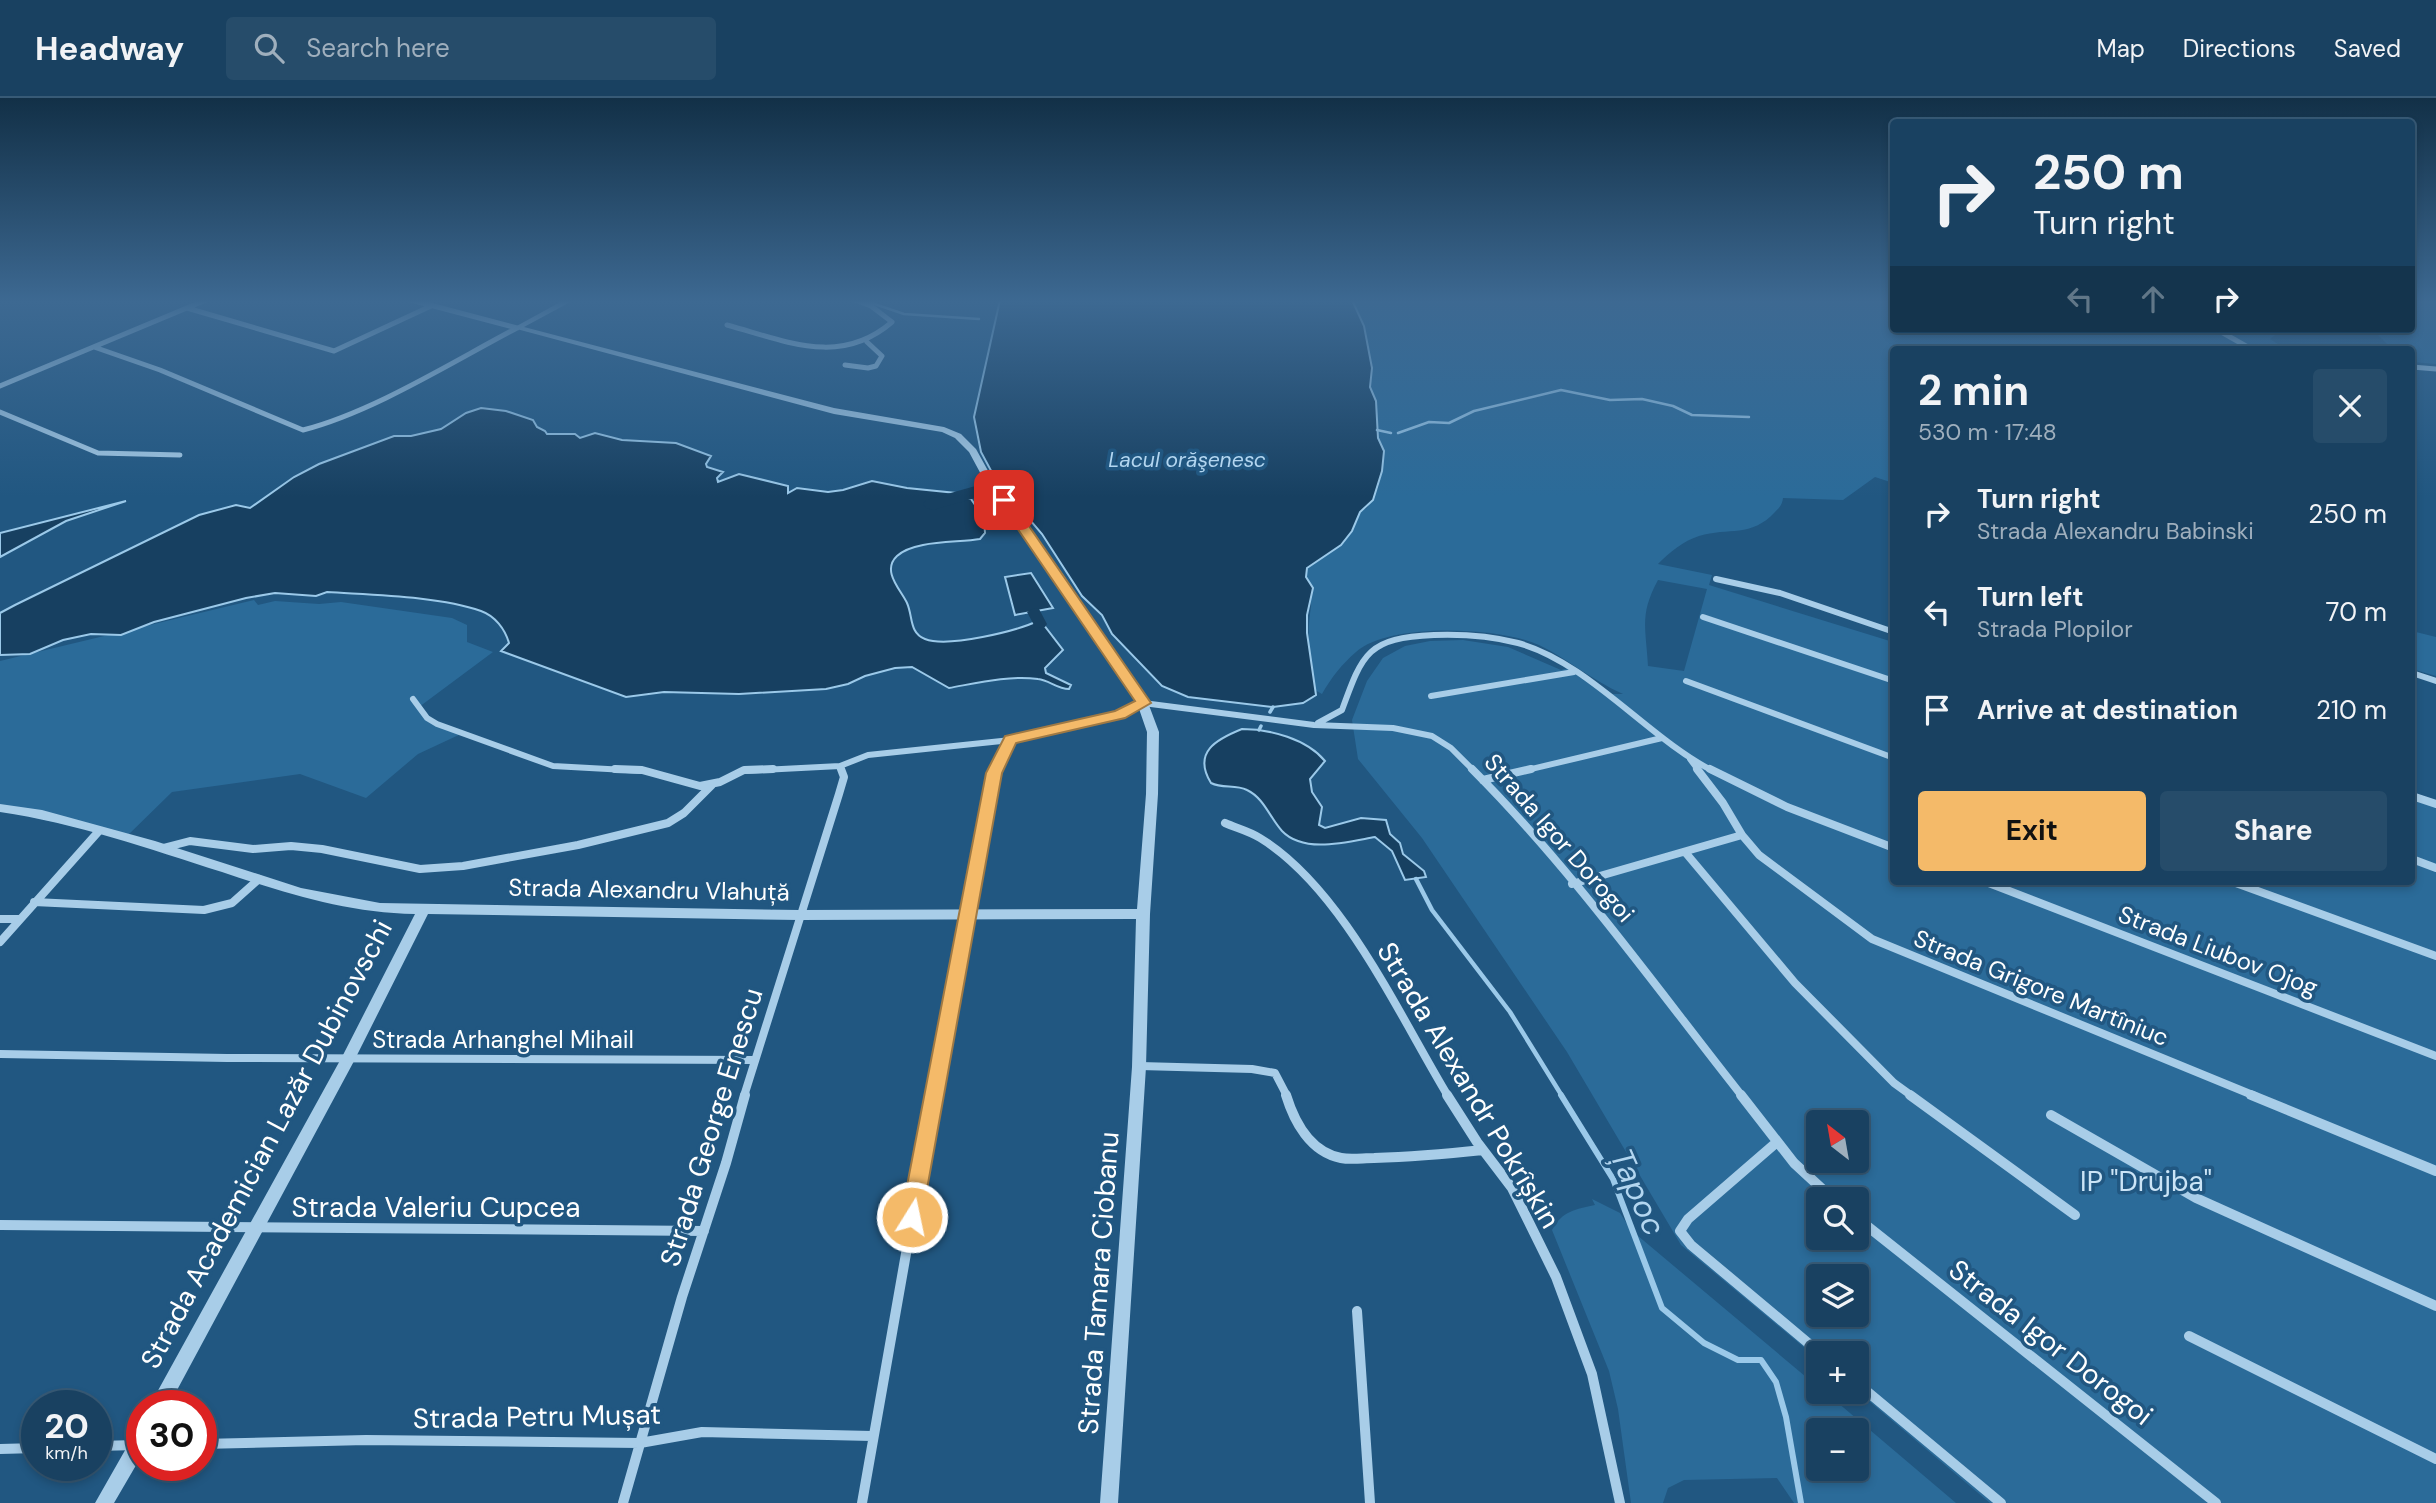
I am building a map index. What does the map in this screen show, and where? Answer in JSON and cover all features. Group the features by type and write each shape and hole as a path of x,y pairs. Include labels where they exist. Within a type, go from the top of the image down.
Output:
{"street":[{"path":"0,386 49,366"},
{"path":"144,366 246,404 297,428 309,429 370,405 445,366"},
{"name":"Strada Tamara Ciobanu","path":"660,366 810,405 944,430 958,436 973,451 988,478 1058,575 1143,703 1153,732 1152,793 1143,914 1139,1066 1109,1503"},
{"path":"849,366 868,368 876,366"},
{"path":"2415,367 2436,369"},
{"path":"0,412 98,453 180,455"},
{"path":"1716,579 1780,593 1890,631"},
{"path":"1703,617 1890,680"},
{"path":"1314,724 1342,710 1358,666 1369,652 1387,641 1408,636 1461,634 1502,639 1544,653 1574,672 1690,760 1787,807 1890,846"},
{"path":"1431,696 1574,672"},
{"path":"2415,674 2436,681"},
{"path":"1686,681 1890,757"},
{"path":"413,699 427,718 437,724 553,766 642,770 694,785 713,784"},
{"path":"162,848 190,841 253,849 291,846 322,849 420,869 463,866 578,845 668,823 684,813 713,784 744,770 840,766 868,755 1010,740 1120,715 1143,703"},
{"name":"Strada Igor Dorogoi","path":"1143,703 1170,709 1314,724 1393,728 1432,736 1451,748 1528,829 1610,928 1777,1142 1818,1187"},
{"path":"1483,779 1662,738"},
{"path":"862,1503 966,914 994,773 1010,740"},
{"name":"Strada Grigore Martîniuc","path":"1690,760 1759,855 1872,939 2436,1171"},
{"name":"Strada George Enescu","path":"623,1503 754,1060 841,786 843,771 840,766"},
{"path":"2415,797 2436,804"},
{"name":"Strada Аlexandru Vlahuță","path":"0,808 42,814 162,848 301,893 350,903 423,909 799,915 1143,914"},
{"name":"Strada Alexandr Pokrîșkin","path":"1225,823 1258,836 1280,851 1332,909 1371,966 1483,1150 1513,1188 1580,1336 1609,1444 1620,1503"},
{"path":"0,942 99,831"},
{"path":"1572,884 1742,835"},
{"path":"1685,852 1795,982 1894,1083 2075,1215"},
{"path":"2415,860 2436,868"},
{"path":"34,902 204,911 232,903 259,879"},
{"name":"Strada Liubov Ojog","path":"1994,885 2436,1056"},
{"path":"2241,885 2436,956"},
{"name":"Strada Academician Lazăr Dubinovschi","path":"167,1390 348,1059 423,909"},
{"path":"0,919 19,919"},
{"name":"Strada Arhanghel Mihail","path":"0,1054 348,1059 754,1060"},
{"path":"1139,1066 1259,1070 1275,1073 1284,1087 1294,1120 1318,1147 1340,1158 1416,1157 1483,1150"},
{"path":"2051,1115 2196,1198 2436,1306"},
{"path":"1777,1142 1688,1219 1680,1231 1691,1245 1806,1341"},
{"name":"Strada Valeriu Cupcea","path":"0,1225 704,1231"},
{"name":"Strada Igor Dorogoi","path":"1869,1227 2216,1503"},
{"path":"1357,1311 1370,1503"},
{"path":"2189,1336 2436,1459"},
{"path":"1869,1393 2001,1503"},
{"name":"Strada Petru Mușat","path":"217,1444 366,1440 640,1443 702,1432 872,1436"},
{"path":"0,1449 21,1448"},
{"path":"104,1503 126,1466"}],"green space":[{"name":"IP \"Drujba\"","path":"1372,366 1890,366 1890,482 1875,477 1843,500 1783,498 1778,509 1757,525 1748,529 1710,533 1693,538 1677,547 1658,564 1712,575 1709,585 1890,641 1890,885 2415,885 2415,801 2436,807 2436,1503 1990,1503 1869,1401 1869,1341 1806,1341 1806,1349 1681,1245 1567,1052 1422,838 1358,759 1352,720 1367,681 1383,658 1405,646 1430,641 1463,640 1508,647 1561,670 1572,667 1612,694 1623,694 1539,645 1499,634 1445,630 1393,636 1372,642 1346,661 1322,694 1315,690 1309,648 1311,602 1307,568 1352,531 1360,512 1367,508 1378,488 1384,451 1378,438 1376,401 1370,387","holes":["1658,580 1707,589 1684,671 1648,666 1646,613"]},
{"path":"254,600 258,605 275,601 319,604 341,602 452,618 467,625 467,642 493,652 419,707 437,724 463,733 418,754 366,798 300,774 172,792 125,838 0,810 0,661"},
{"path":"2415,632 2436,637 2436,676 2415,670"},
{"path":"1592,1199 1620,1213 1631,1230 1806,1377 1806,1404 1839,1404 1856,1418 1806,1418 1806,1481 1869,1481 1869,1429 1956,1503 1794,1503 1777,1478 1684,1480 1668,1488 1663,1503 1631,1503 1618,1409 1609,1371 1552,1230 1560,1219 1576,1210 1595,1205"}],"water":[{"name":"Lacul orăşenesc","path":"985,366 1372,366 1370,387 1376,401 1378,438 1384,451 1382,471 1373,500 1360,512 1352,531 1341,545 1307,568 1306,577 1313,588 1307,615 1307,633 1316,695 1303,703 1273,707 1188,697 1162,686 1112,634 1102,615 1082,596 1042,534 996,480 981,452 974,417"},
{"path":"481,408 506,411 533,420 537,427 547,434 575,434 580,438 595,433 622,440 676,443 711,456 707,467 723,472 717,478 718,482 739,474 788,486 788,493 797,488 828,492 843,490 872,481 907,488 966,494 967,499 971,499 984,518 985,533 980,539 914,547 897,556 893,562 892,574 907,603 916,633 925,639 936,641 965,640 1016,629 1040,620 1063,650 1045,668 1046,673 1071,685 1069,689 1065,689 1042,680 1016,678 949,688 912,667 895,668 826,689 739,694 664,692 626,697 501,651 509,643 505,633 495,620 481,611 426,599 327,592 316,596 275,593 246,598 154,622 121,635 91,634 63,640 30,654 0,655 0,613 15,605 199,515 236,505 250,508 294,477 319,464 394,436 411,436 441,429 466,413"},
{"path":"126,501 66,521 0,557 0,533"},
{"path":"1031,573 1053,608 1015,615 1005,577"},
{"path":"1242,729 1287,737 1317,753 1325,761 1310,779 1312,792 1322,807 1319,825 1325,828 1361,818 1386,820 1390,834 1400,843 1403,854 1424,871 1426,877 1405,880 1392,851 1375,837 1326,844 1291,838 1282,831 1253,794 1242,788 1211,783 1204,763 1210,748 1224,737"}],"waterway":[{"path":"1398,433 1429,422 1449,423 1474,411 1561,390 1610,400 1642,399 1673,406 1692,415 1749,417"},
{"path":"1377,430 1391,433"},
{"path":"933,504 1000,485 1030,466"},
{"path":"1034,612 1040,624"},
{"path":"1270,712 1273,707"},
{"path":"1259,730 1261,726"},
{"name":"Țapoc","path":"1416,879 1432,910 1510,1012 1562,1096"},
{"name":"Țapoc","path":"1561,1095 1613,1179 1662,1308 1704,1343 1738,1360 1761,1360 1776,1382 1786,1417 1801,1503"}],"route":[{"path":"912,1217 994,773 1010,740 1120,715 1143,703 1058,575 1004,500"}]}
